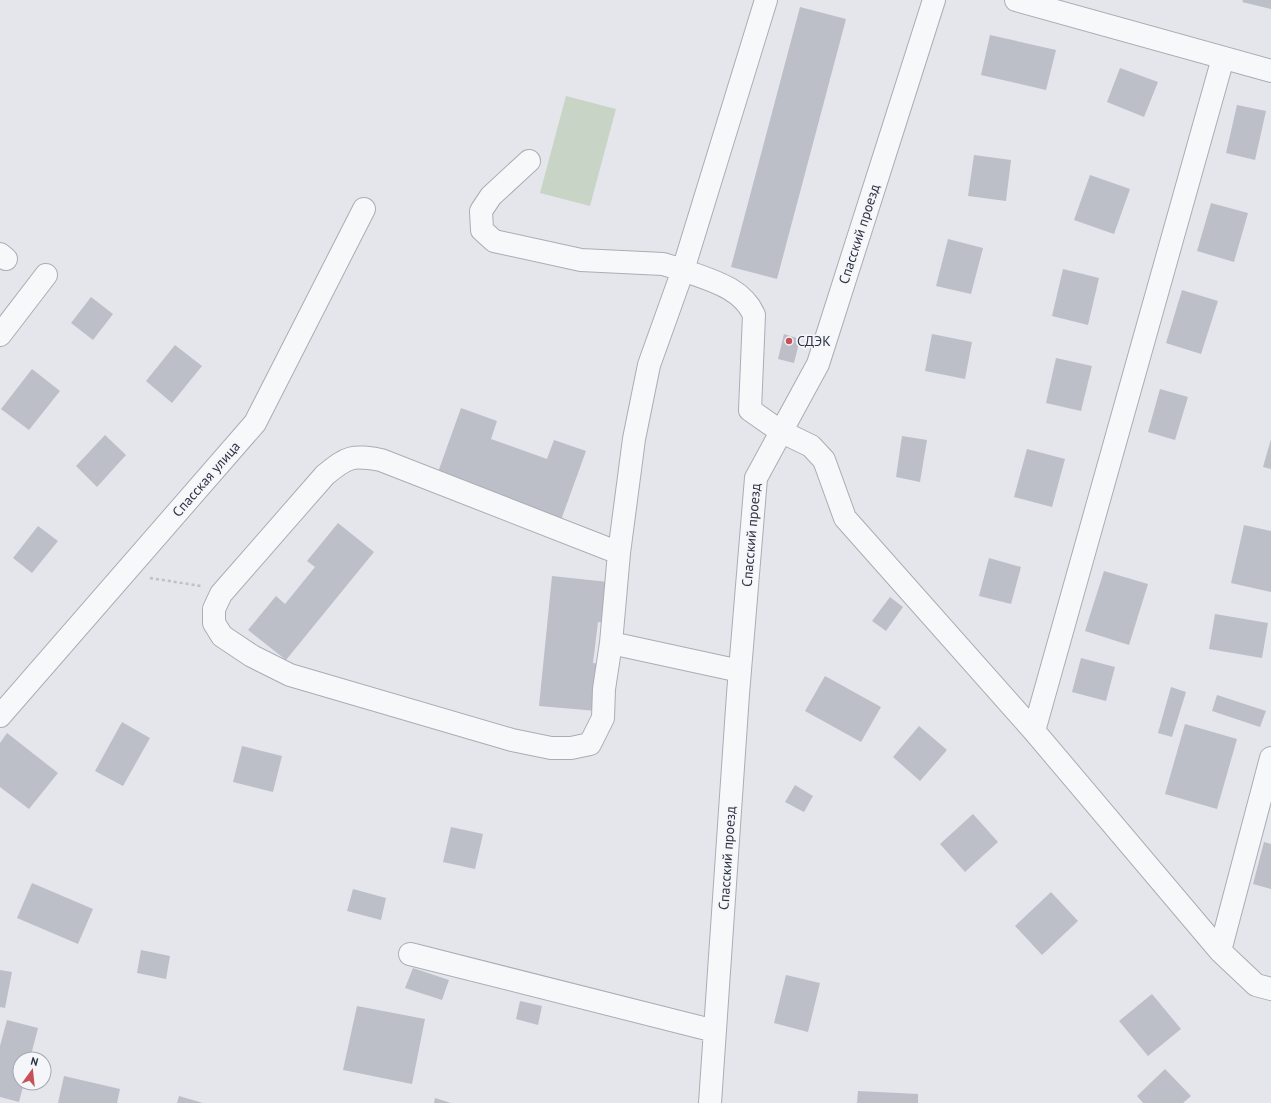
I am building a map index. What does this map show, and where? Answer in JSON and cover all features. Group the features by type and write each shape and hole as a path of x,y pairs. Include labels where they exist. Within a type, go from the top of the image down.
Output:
{"street":[{"path":"618,553 381,460 362,456 345,459 325,475 221,594 214,609 214,623 222,636 252,656 290,675 512,740 551,748 571,748 590,744 603,718 604,689 611,643 618,553 634,439 649,364 683,270 766,0"},
{"name":"Спасский проезд","path":"710,1103 740,671 756,478 780,431 818,364 934,0"},
{"path":"1016,0 1271,71"},
{"path":"1034,731 1223,58"},
{"path":"529,161 491,196 481,211 482,230 494,241 581,260 663,264 730,288 749,304 754,315 750,410 780,431 811,446 824,460 845,518 1034,731 1220,951 1256,985 1271,989"},
{"name":"Спасская улица","path":"0,716 254,423 364,210"},
{"path":"0,335 46,275"},
{"path":"611,643 740,671"},
{"path":"1220,951 1271,758"},
{"path":"410,954 715,1031"}],"path":[{"path":"124,572 210,588 230,584"}],"green space":[{"path":"566,96 616,109 590,206 540,193"}],"building":[{"path":"1243,0 1271,0 1271,9 1242,2"},
{"path":"800,7 846,19 777,279 731,267"},
{"path":"990,35 1056,50 1046,90 981,75"},
{"path":"1120,68 1158,82 1144,117 1107,102"},
{"path":"1237,105 1266,111 1255,160 1226,153"},
{"path":"974,155 1011,160 1006,201 968,196"},
{"path":"1090,175 1130,189 1114,234 1074,220"},
{"path":"1211,203 1248,213 1234,262 1197,251"},
{"path":"948,239 983,248 971,294 936,286"},
{"path":"1063,269 1099,278 1088,325 1052,316"},
{"path":"1182,290 1218,301 1201,354 1166,343"},
{"path":"91,297 113,314 93,340 71,323"},
{"path":"784,334 800,339 794,363 778,359"},
{"path":"932,334 972,342 965,379 925,371"},
{"path":"175,345 202,366 172,403 146,381"},
{"path":"1056,358 1092,366 1081,411 1046,403"},
{"path":"32,369 60,391 29,430 1,409"},
{"path":"1160,389 1188,397 1175,440 1148,432"},
{"path":"461,408 497,421 491,439 547,459 554,440 586,451 561,520 437,475"},
{"path":"105,435 126,455 97,487 76,466"},
{"path":"902,436 927,440 920,482 896,477"},
{"path":"1271,439 1271,469 1263,467"},
{"path":"1027,449 1065,459 1052,507 1014,497"},
{"path":"338,523 374,552 286,660 248,630 276,596 285,604 315,567 307,561"},
{"path":"1244,525 1271,531 1271,592 1231,583"},
{"path":"38,526 58,541 32,573 13,558"},
{"path":"989,558 1021,567 1011,604 979,596"},
{"path":"1104,571 1148,584 1129,645 1085,631"},
{"path":"552,576 608,582 604,623 598,622 593,663 602,664 597,711 539,706"},
{"path":"890,597 903,607 886,631 872,621"},
{"path":"1215,614 1268,623 1262,658 1209,649"},
{"path":"1081,658 1115,667 1106,701 1072,692"},
{"path":"825,676 881,707 861,742 805,711"},
{"path":"1171,687 1186,692 1172,737 1158,733"},
{"path":"1217,695 1266,711 1260,727 1212,711"},
{"path":"122,722 150,738 123,786 95,771"},
{"path":"1185,724 1237,739 1217,809 1165,794"},
{"path":"919,726 947,750 920,781 893,757"},
{"path":"7,733 58,773 29,809 0,787 0,743"},
{"path":"242,746 282,756 273,792 233,782"},
{"path":"795,785 813,796 804,812 785,802"},
{"path":"973,814 998,842 965,872 940,844"},
{"path":"451,827 483,834 475,869 443,862"},
{"path":"1264,842 1271,844 1271,889 1253,884"},
{"path":"32,883 93,909 78,944 17,918"},
{"path":"353,889 386,898 381,920 347,911"},
{"path":"1051,892 1078,921 1042,955 1015,926"},
{"path":"141,950 170,956 166,979 137,973"},
{"path":"413,968 449,980 442,1000 405,988"},
{"path":"0,970 12,972 5,1008 0,1007"},
{"path":"786,975 820,983 808,1032 774,1023"},
{"path":"1152,994 1181,1029 1148,1056 1119,1021"},
{"path":"520,1001 542,1006 538,1025 516,1019"},
{"path":"357,1006 425,1019 412,1084 343,1070"},
{"path":"7,1020 38,1028 32,1051 12,1051 12,1091 22,1091 19,1102 0,1097 0,1046"},
{"path":"1165,1069 1191,1096 1183,1103 1143,1103 1137,1096"},
{"path":"64,1076 120,1089 117,1103 58,1103"},
{"path":"858,1091 918,1094 918,1103 857,1103"},
{"path":"179,1096 203,1103 177,1103"},
{"path":"435,1098 451,1103 434,1103"}],"place":[{"name":"СДЭК","path":"789,341"}]}
